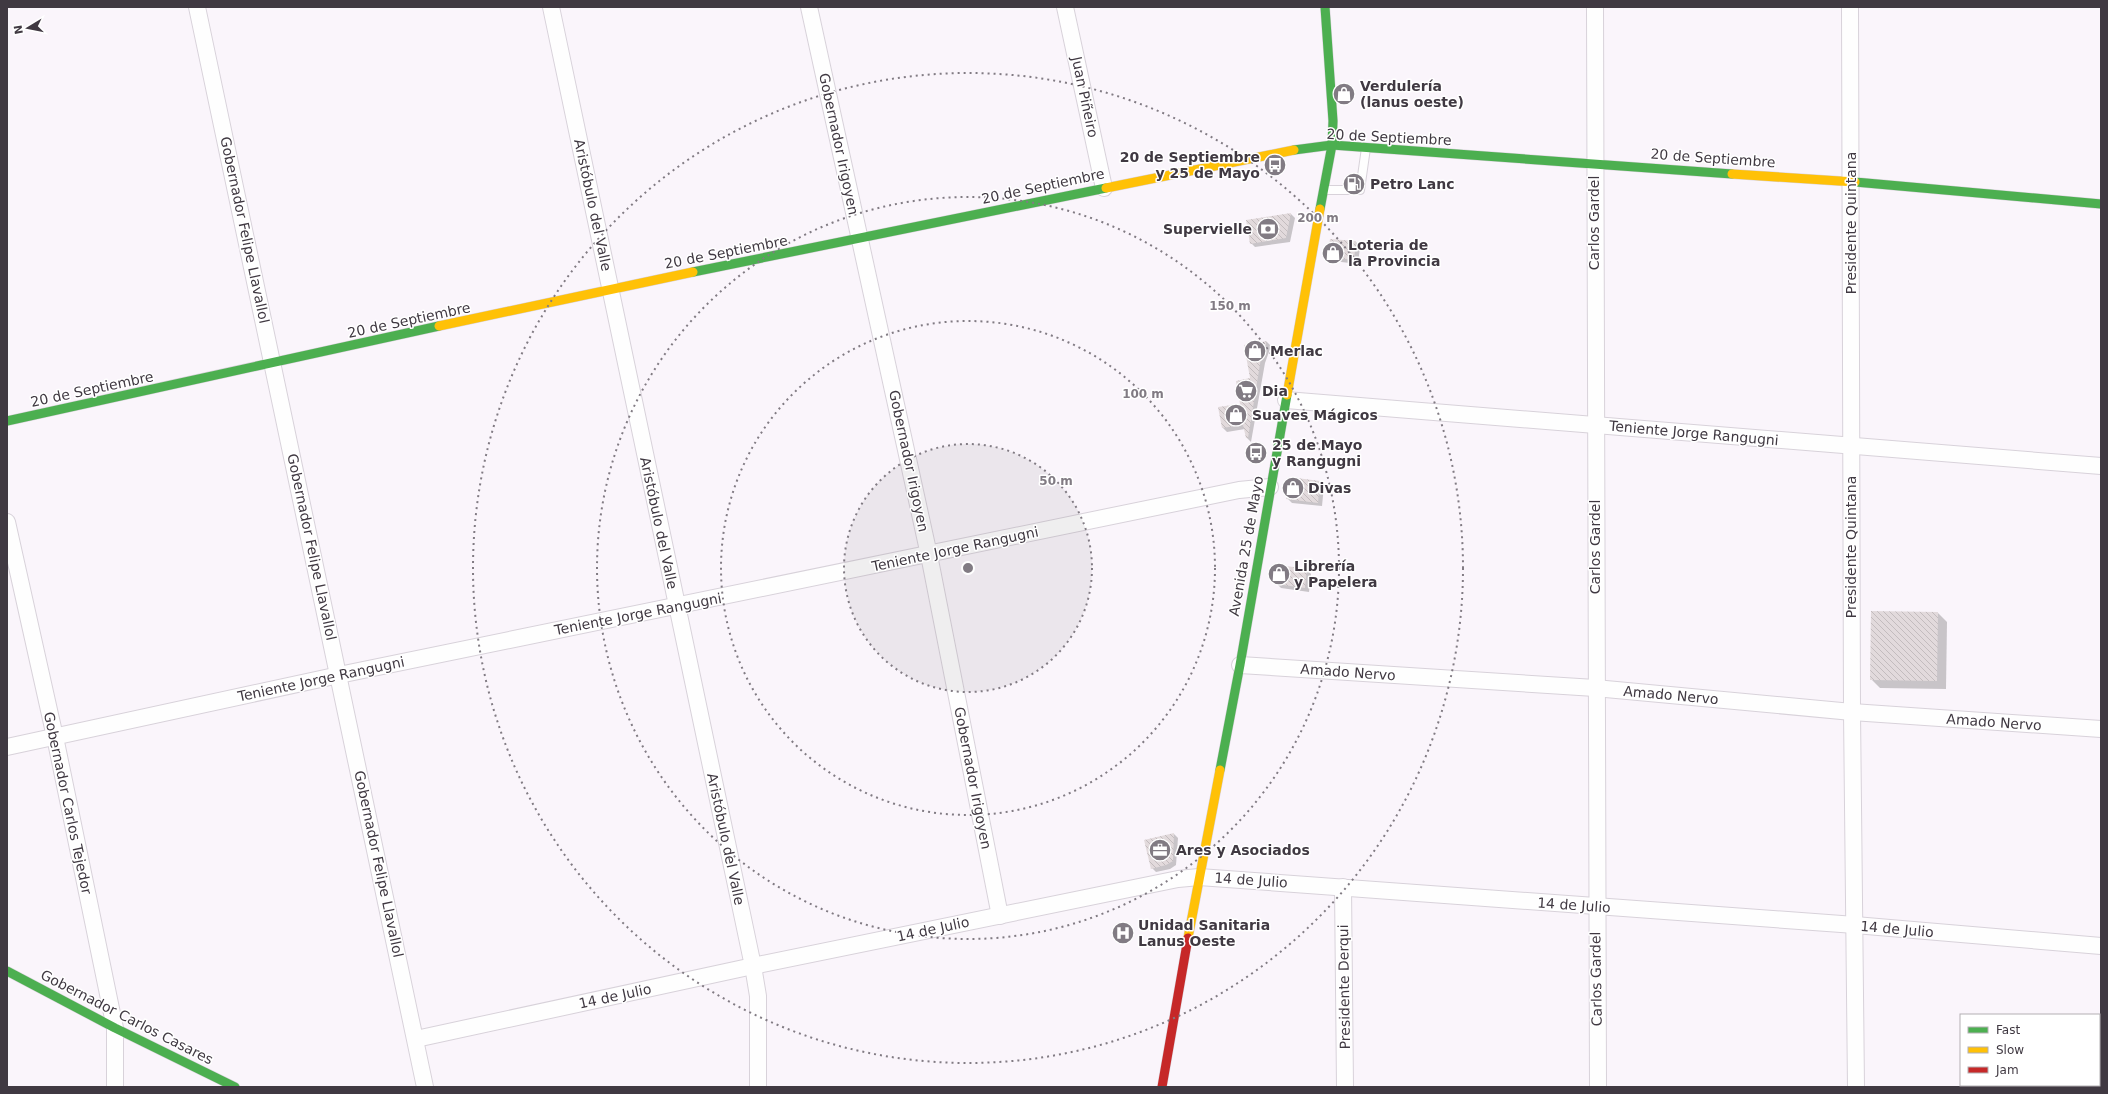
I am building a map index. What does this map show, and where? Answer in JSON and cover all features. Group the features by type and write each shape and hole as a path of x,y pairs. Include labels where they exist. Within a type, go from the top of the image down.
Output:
{"street":[{"name":"Gobernador Felipe Llavallol","path":"197,7 425,1087"},
{"name":"Aristóbulo del Valle","path":"551,7 676,607 753,966 758,996 758,1087"},
{"name":"Gobernador Irigoyen","path":"809,7 929,555 1000,916"},
{"name":"Juan Piñeiro","path":"1065,7 1104,188"},
{"name":"Avenida 25 de Mayo","path":"1162,1087 1199,877 1240,665 1270,488 1332,145 1333,121 1325,7"},
{"name":"Carlos Gardel","path":"1595,7 1595,688 1598,1087"},
{"name":"Presidente Quintana","path":"1850,7 1852,712 1856,1087"},
{"name":"20 de Septiembre","path":"7,421 610,290 860,240 1104,188 1305,148 1332,145 1851,182 2101,204"},
{"name":"Teniente Jorge Rangugni","path":"1286,400 2101,466"},
{"name":"Teniente Jorge Rangugni","path":"7,747 339,675 929,555 1239,490 1270,488"},
{"name":"Gobernador Carlos Tejedor","path":"7,522 55,737 115,1028 115,1087"},
{"name":"Amado Nervo","path":"1240,665 1595,688 1852,712 2101,729"},
{"name":"14 de Julio","path":"416,1039 753,966 1178,879 1199,877 1343,886 1596,907 1855,925 2101,946"},
{"name":"Presidente Derqui","path":"1343,886 1345,1087"},
{"name":"Gobernador Carlos Casares","path":"7,971 115,1028 235,1087"}],"lane":[{"path":"1325,190 1360,190 1366,148"}],"building":[{"name":"Supervielle","path":"1291,213 1286,238 1250,244 1246,220"},
{"path":"1330,239 1356,241 1354,260 1328,257"},
{"path":"1267,341 1261,358 1248,438 1246,438 1243,425 1222,428 1218,407 1240,404 1236,381 1250,378 1244,345"},
{"path":"1289,477 1320,481 1318,503 1286,499"},
{"path":"1279,565 1307,569 1305,588 1276,584"},
{"path":"1871,611 1938,612 1937,681 1870,680"},
{"name":"Ares y Asociados","path":"1174,833 1173,861 1166,865 1151,869 1144,840"}],"traffic: fast":[{"path":"1320,209 1332,145 1333,121 1325,7"},
{"path":"1294,150 1332,145 1732,174"},
{"path":"1855,182 2101,204"},
{"path":"693,272 1106,188"},
{"path":"7,421 439,326"},
{"path":"1220,770 1240,665 1287,395"},
{"path":"7,971 115,1028 235,1087"}],"traffic: slow":[{"path":"1106,188 1294,150"},
{"path":"1732,174 1855,182"},
{"path":"1287,395 1320,209"},
{"path":"439,326 693,272"},
{"path":"1188,938 1220,770"}],"traffic: jam":[{"path":"1162,1087 1188,938"}],"place":[{"name":"Verdulería (lanus oeste)","path":"1344,94"},
{"name":"20 de Septiembre y 25 de Mayo","path":"1275,165"},
{"name":"Petro Lanc","path":"1354,184"},
{"name":"Supervielle","path":"1268,229"},
{"name":"Loteria de la Provincia","path":"1333,253"},
{"name":"Merlac","path":"1255,351"},
{"name":"Dia","path":"1246,391"},
{"name":"Suaves Mágicos","path":"1236,415"},
{"name":"25 de Mayo y Rangugni","path":"1256,453"},
{"name":"Divas","path":"1293,488"},
{"name":"Librería y Papelera","path":"1279,574"},
{"name":"Ares y Asociados","path":"1160,850"},
{"name":"Unidad Sanitaria Lanus Oeste","path":"1123,933"}]}
